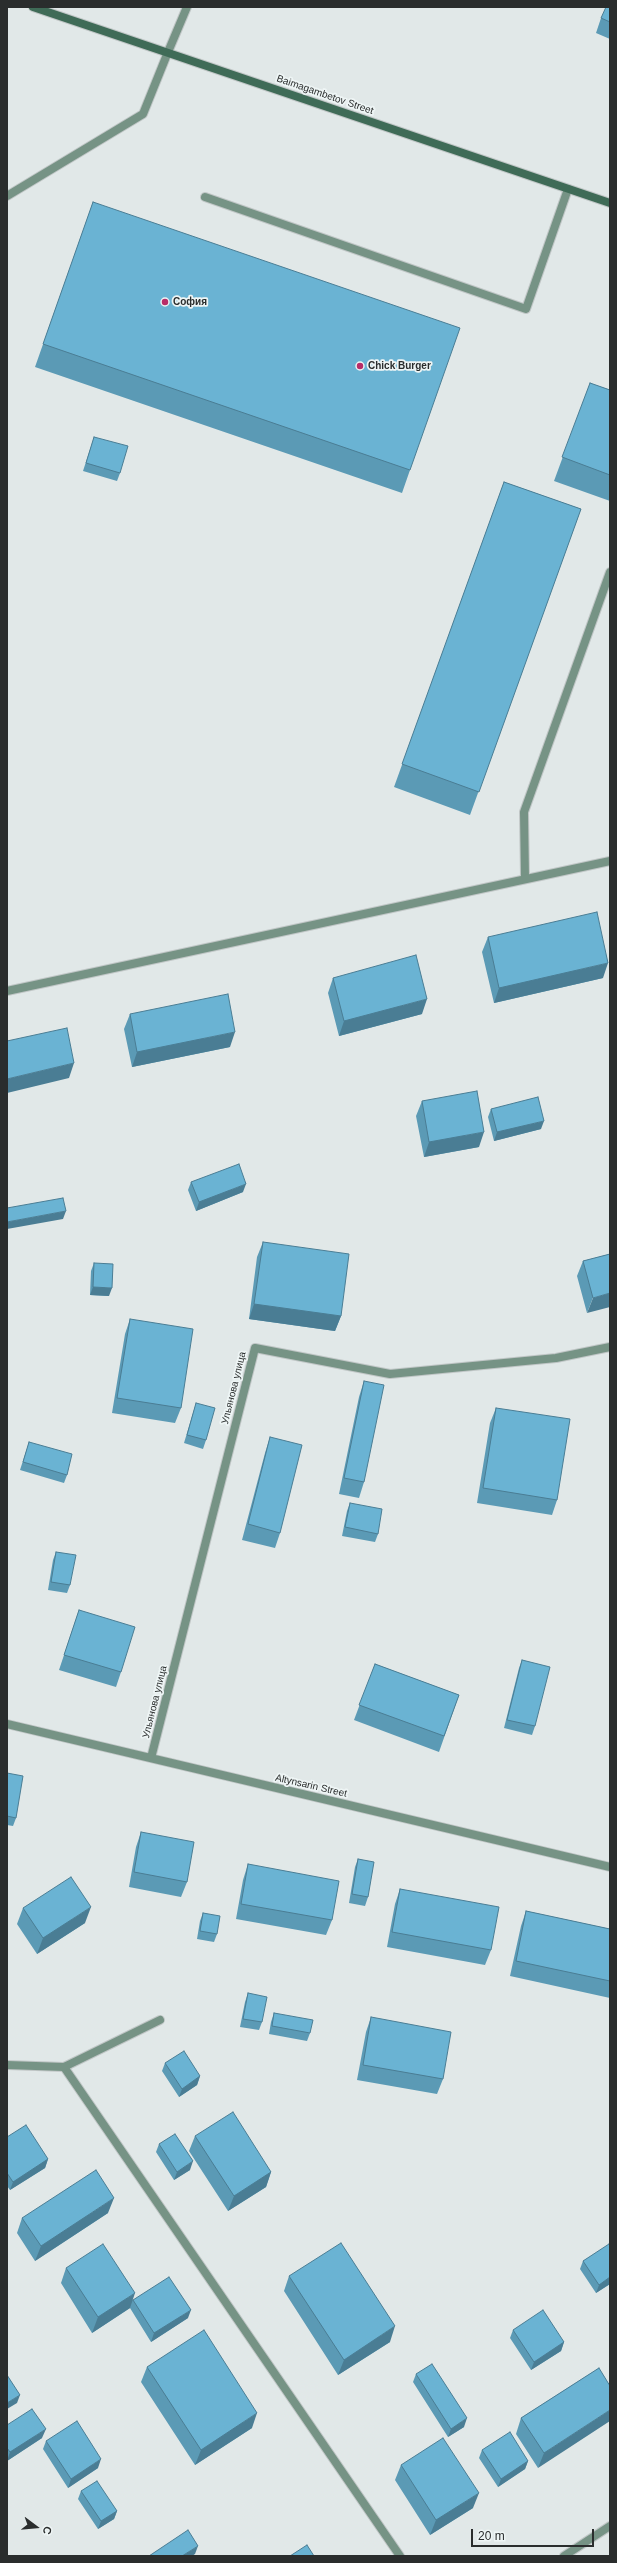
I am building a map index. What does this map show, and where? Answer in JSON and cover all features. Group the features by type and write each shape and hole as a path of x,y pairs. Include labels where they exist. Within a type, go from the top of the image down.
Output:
{"main road":[{"name":"Baimagambetov Street","path":"33,7 610,203"}],"street":[{"path":"7,196 143,114 187,7"},
{"path":"204,197 526,309 568,189"},
{"path":"525,878 524,812 610,572"},
{"path":"7,991 525,878 610,861"},
{"name":"Ульянова улица","path":"151,1758 255,1348 390,1374 556,1358 610,1347"},
{"name":"Altynsarin Street","path":"7,1724 610,1867"},
{"path":"7,2065 64,2067 160,2020"},
{"path":"64,2067 400,2556"},
{"path":"564,2556 610,2526"}],"building":[{"path":"606,7 610,7 610,22 601,18"},
{"path":"93,202 460,328 410,470 43,344"},
{"path":"590,383 610,390 610,475 562,457"},
{"path":"94,437 128,446 120,473 86,463"},
{"path":"504,482 581,509 479,792 402,764"},
{"path":"597,912 608,963 499,988 488,937"},
{"path":"416,955 427,999 344,1021 333,978"},
{"path":"228,994 235,1032 137,1052 130,1014"},
{"path":"67,1028 74,1063 7,1079 7,1041"},
{"path":"477,1091 484,1132 429,1142 422,1101"},
{"path":"538,1097 544,1121 497,1132 491,1109"},
{"path":"239,1164 246,1184 199,1202 191,1182"},
{"path":"63,1198 66,1211 7,1222 7,1208"},
{"path":"263,1242 349,1254 341,1316 254,1304"},
{"path":"610,1254 610,1293 593,1298 583,1261"},
{"path":"94,1263 113,1264 112,1288 93,1287"},
{"path":"130,1319 193,1329 181,1408 117,1398"},
{"path":"364,1381 384,1385 364,1482 344,1478"},
{"path":"196,1403 215,1408 206,1440 187,1435"},
{"path":"496,1408 570,1419 557,1500 483,1488"},
{"path":"270,1437 302,1445 280,1533 248,1524"},
{"path":"29,1442 72,1454 67,1475 23,1462"},
{"path":"350,1503 382,1509 378,1534 345,1527"},
{"path":"56,1552 76,1555 70,1585 51,1582"},
{"path":"79,1610 135,1627 121,1672 64,1655"},
{"path":"522,1660 550,1667 535,1726 507,1720"},
{"path":"375,1664 459,1695 444,1736 359,1705"},
{"path":"7,1773 23,1776 16,1818 7,1816"},
{"path":"141,1832 194,1842 187,1882 134,1872"},
{"path":"358,1859 374,1862 368,1897 352,1894"},
{"path":"248,1864 339,1881 332,1920 241,1904"},
{"path":"71,1877 91,1907 43,1938 23,1908"},
{"path":"400,1889 499,1907 491,1950 392,1932"},
{"path":"526,1911 610,1929 610,1981 516,1961"},
{"path":"203,1913 220,1916 217,1934 200,1931"},
{"path":"248,1993 267,1997 262,2022 243,2019"},
{"path":"274,2013 313,2020 310,2033 272,2026"},
{"path":"371,2017 451,2032 443,2079 363,2065"},
{"path":"184,2051 200,2076 182,2089 165,2063"},
{"path":"233,2112 271,2172 234,2196 195,2136"},
{"path":"26,2125 48,2159 13,2182 7,2173 7,2137"},
{"path":"175,2134 193,2161 177,2172 159,2144"},
{"path":"96,2170 114,2198 41,2246 22,2218"},
{"path":"341,2243 395,2326 344,2360 289,2276"},
{"path":"103,2244 135,2293 98,2317 66,2268"},
{"path":"609,2244 610,2277 599,2285 583,2261"},
{"path":"169,2277 191,2310 154,2333 133,2300"},
{"path":"543,2310 564,2342 534,2362 513,2330"},
{"path":"204,2330 257,2413 201,2450 147,2367"},
{"path":"432,2364 467,2418 451,2429 416,2374"},
{"path":"599,2368 610,2386 610,2410 544,2453 521,2418"},
{"path":"7,2375 20,2395 7,2403"},
{"path":"32,2409 46,2429 10,2452 7,2448 7,2425"},
{"path":"77,2421 101,2459 71,2479 46,2441"},
{"path":"510,2432 528,2461 501,2479 482,2450"},
{"path":"443,2438 479,2493 436,2520 401,2465"},
{"path":"97,2481 117,2511 101,2521 81,2491"},
{"path":"188,2530 198,2546 182,2556 149,2556"},
{"path":"307,2545 314,2556 290,2556"}],"place":[{"name":"София","path":"165,302"},
{"name":"Chick Burger","path":"360,366"}]}
